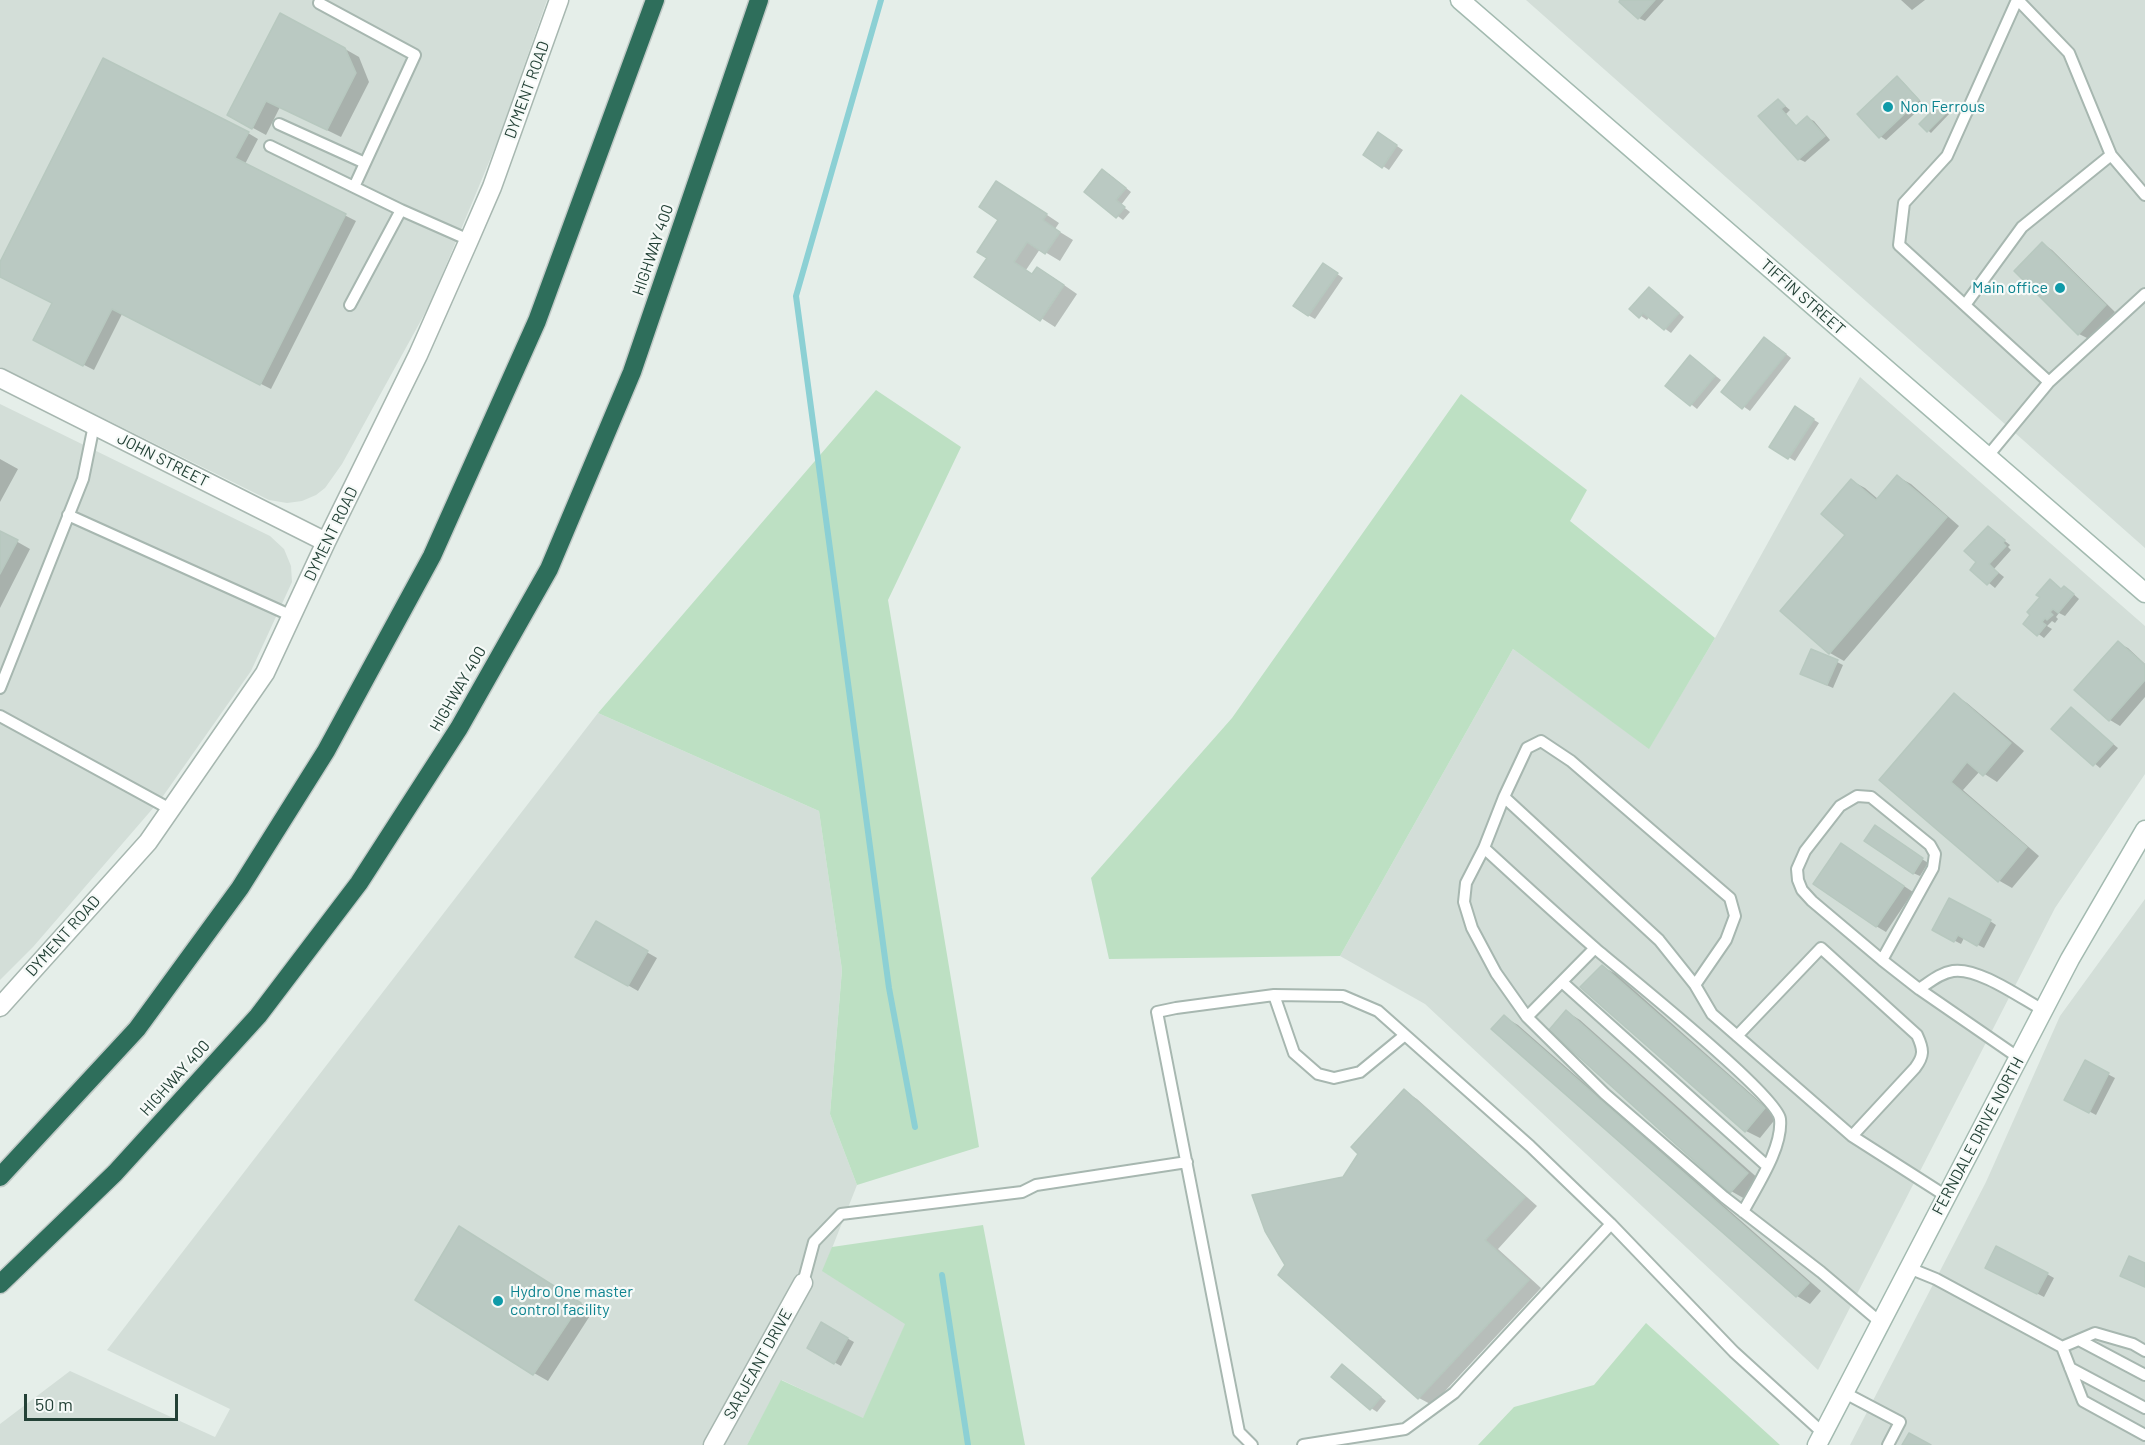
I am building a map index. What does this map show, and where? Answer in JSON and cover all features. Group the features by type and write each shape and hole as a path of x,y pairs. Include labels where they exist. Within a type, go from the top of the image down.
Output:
{"highway":[{"path":"0,1177 137,1029 240,888 326,751 432,556 537,321 655,0"},
{"name":"HIGHWAY 400","path":"0,1284 115,1173 258,1016 359,883 459,728 549,568 632,372 759,0"}],"street":[{"name":"DYMENT ROAD","path":"0,1007 148,842 265,673 326,542 418,356 469,240 492,187 559,0"},
{"name":"TIFFIN STREET","path":"1460,0 1987,457 2142,584"},
{"name":"JOHN STREET","path":"0,378 326,542"},
{"name":"FERNDALE DRIVE NORTH","path":"1820,1439 2070,959 2145,830"},
{"name":"SARJEANT DRIVE","path":"713,1445 803,1283"}],"lane":[{"path":"2049,382 1899,245 1904,203 1947,156 2018,0 2069,53 2111,155 2145,195"},
{"path":"319,3 415,56 354,187"},
{"path":"279,124 365,163"},
{"path":"270,146 401,210 469,240"},
{"path":"1965,305 2022,227 2111,155"},
{"path":"350,306 401,210"},
{"path":"1987,457 2049,382 2145,294"},
{"path":"0,688 83,479 94,425"},
{"path":"68,515 292,616"},
{"path":"0,716 170,809"},
{"path":"1695,985 1726,940 1735,916 1730,898 1571,761 1540,741 1527,748 1484,848 1466,883 1464,902 1473,928 1497,973 1527,1017 1605,1094 1743,1212 1821,1272 1880,1322"},
{"path":"1882,960 1933,868 1935,854 1930,845 1871,797 1857,796 1840,806 1805,851 1797,869 1802,890 1812,902 1882,960 2019,1058"},
{"path":"1504,797 1659,940 1695,985 1712,1014 1852,1136 1946,1197"},
{"path":"1484,848 1595,948 1739,1071 1772,1104 1780,1117 1779,1136 1767,1166 1743,1212"},
{"path":"1527,1017 1595,948"},
{"path":"1737,1036 1821,948 1917,1035 1923,1048 1923,1058 1915,1068 1852,1136"},
{"path":"1919,988 1940,975 1966,970 1986,978 2043,1010"},
{"path":"1562,982 1767,1166"},
{"path":"1274,995 1294,1053 1318,1074 1334,1078 1360,1072 1405,1035"},
{"path":"1252,1445 1239,1432 1157,1012 1274,995 1343,996 1378,1011 1530,1146 1611,1224 1820,1439"},
{"path":"803,1283 814,1242 841,1214 1022,1192 1036,1185 1186,1162"},
{"path":"1303,1445 1405,1429 1454,1393 1611,1224"},
{"path":"1909,1268 2062,1347 2083,1401 2145,1435"},
{"path":"2062,1347 2095,1333 2133,1344 2145,1351"},
{"path":"2079,1340 2145,1375"},
{"path":"2070,1368 2145,1408"},
{"path":"1843,1392 1900,1422 1888,1445"}],"shaded area":[{"path":"0,0 547,0 499,138 430,304 342,464 325,488 316,495 302,501 287,503 269,500 0,367"},
{"path":"1526,0 2145,0 2145,548 1806,248"},
{"path":"1860,377 2145,626 2145,774 2055,908 1818,1370 1425,1004 1340,956 1513,649 1649,748 1715,638"},
{"path":"0,404 270,536 284,549 291,566 292,582 251,671 161,799 33,947 0,980"},
{"path":"598,713 819,811 842,970 830,1114 857,1185 823,1271 906,1323 863,1419 782,1380 747,1445 0,1445 0,1424 70,1371 215,1437 230,1409 107,1350"},
{"path":"2145,899 2145,1445 1850,1445 1986,1182 2060,1016"}],"green space":[{"path":"876,390 961,447 888,600 979,1147 857,1185 830,1114 842,970 819,811 598,713"},
{"path":"1461,394 1587,490 1570,521 1715,638 1649,749 1513,649 1340,956 1109,959 1091,878 1232,718"},
{"path":"983,1225 1025,1445 747,1445 781,1380 863,1418 905,1324 822,1271 832,1247"},
{"path":"1646,1323 1780,1445 1478,1445 1514,1407 1594,1385"}],"building":[{"path":"1620,0 1655,0 1638,19 1619,2"},
{"path":"280,13 345,48 356,73 327,130 266,101 252,129 227,115"},
{"path":"103,58 249,132 235,158 346,214 260,385 112,309 83,366 33,340 52,303 0,277 0,262"},
{"name":"Non Ferrous","path":"1897,76 1919,100 1879,138 1857,114"},
{"path":"1778,99 1785,106 1781,109 1796,126 1807,116 1825,136 1798,160 1758,116"},
{"path":"1940,103 1948,111 1927,132 1919,124"},
{"path":"1378,132 1397,145 1382,168 1363,155"},
{"path":"1102,169 1126,188 1116,200 1125,207 1116,218 1084,192"},
{"path":"996,181 1047,214 1043,220 1060,232 1045,254 1027,242 1014,262 1032,274 1037,267 1064,285 1040,321 974,277 987,258 977,252 998,220 979,207"},
{"name":"Main office","path":"2042,242 2106,305 2078,335 2014,271"},
{"path":"1323,263 1338,273 1308,316 1293,306"},
{"path":"1649,287 1679,313 1664,330 1643,313 1639,318 1629,309"},
{"path":"1764,337 1786,354 1742,409 1721,392"},
{"path":"1690,355 1715,376 1690,406 1665,386"},
{"path":"1795,406 1814,419 1788,459 1769,447"},
{"path":"1897,475 1947,517 1829,654 1780,611 1845,535 1821,514 1851,479 1876,500"},
{"path":"1988,526 2005,540 2003,543 2006,546 1989,564 1998,573 1987,585 1970,570 1976,562 1964,551"},
{"path":"0,531 18,540 0,574"},
{"path":"2050,579 2061,589 2064,586 2074,594 2058,613 2053,609 2050,612 2053,615 2047,620 2045,618 2042,622 2046,625 2037,636 2023,624 2030,615 2027,612 2040,597 2036,595"},
{"path":"2118,641 2145,665 2145,680 2109,721 2074,690"},
{"path":"1811,649 1838,660 1827,685 1800,674"},
{"path":"1954,693 2011,743 1983,776 1967,762 1951,782 2027,847 1998,882 1879,780"},
{"path":"2071,707 2113,744 2093,766 2051,729"},
{"path":"1875,825 1923,858 1913,874 1864,841"},
{"path":"1841,843 1904,886 1876,927 1813,884"},
{"path":"1949,898 1991,920 1977,946 1958,935 1954,942 1932,930"},
{"path":"596,921 648,951 628,986 575,957"},
{"path":"1602,965 1765,1108 1745,1132 1580,987"},
{"path":"1566,1010 1748,1173 1730,1193 1549,1030"},
{"path":"1504,1015 1809,1283 1796,1297 1491,1029"},
{"path":"2085,1060 2109,1073 2089,1113 2064,1100"},
{"path":"1404,1089 1525,1197 1485,1240 1529,1280 1418,1399 1278,1275 1285,1265 1265,1231 1252,1195 1343,1177 1358,1154 1351,1147"},
{"name":"Hydro One master control facility","path":"459,1226 581,1303 533,1375 415,1300"},
{"path":"1996,1246 2048,1273 2037,1294 1985,1268"},
{"path":"2129,1256 2145,1263 2145,1287 2120,1276"},
{"path":"821,1322 848,1338 834,1364 807,1348"},
{"path":"1342,1364 1381,1397 1370,1410 1331,1377"},
{"path":"1909,1433 1931,1445 1902,1445"}],"waterway":[{"path":"881,0 796,296 889,988 915,1127"},
{"path":"942,1275 968,1445"}],"place":[{"name":"Non Ferrous","path":"1888,107"},
{"name":"Main office","path":"2060,288"},
{"name":"Hydro One master control facility","path":"498,1301"}]}
